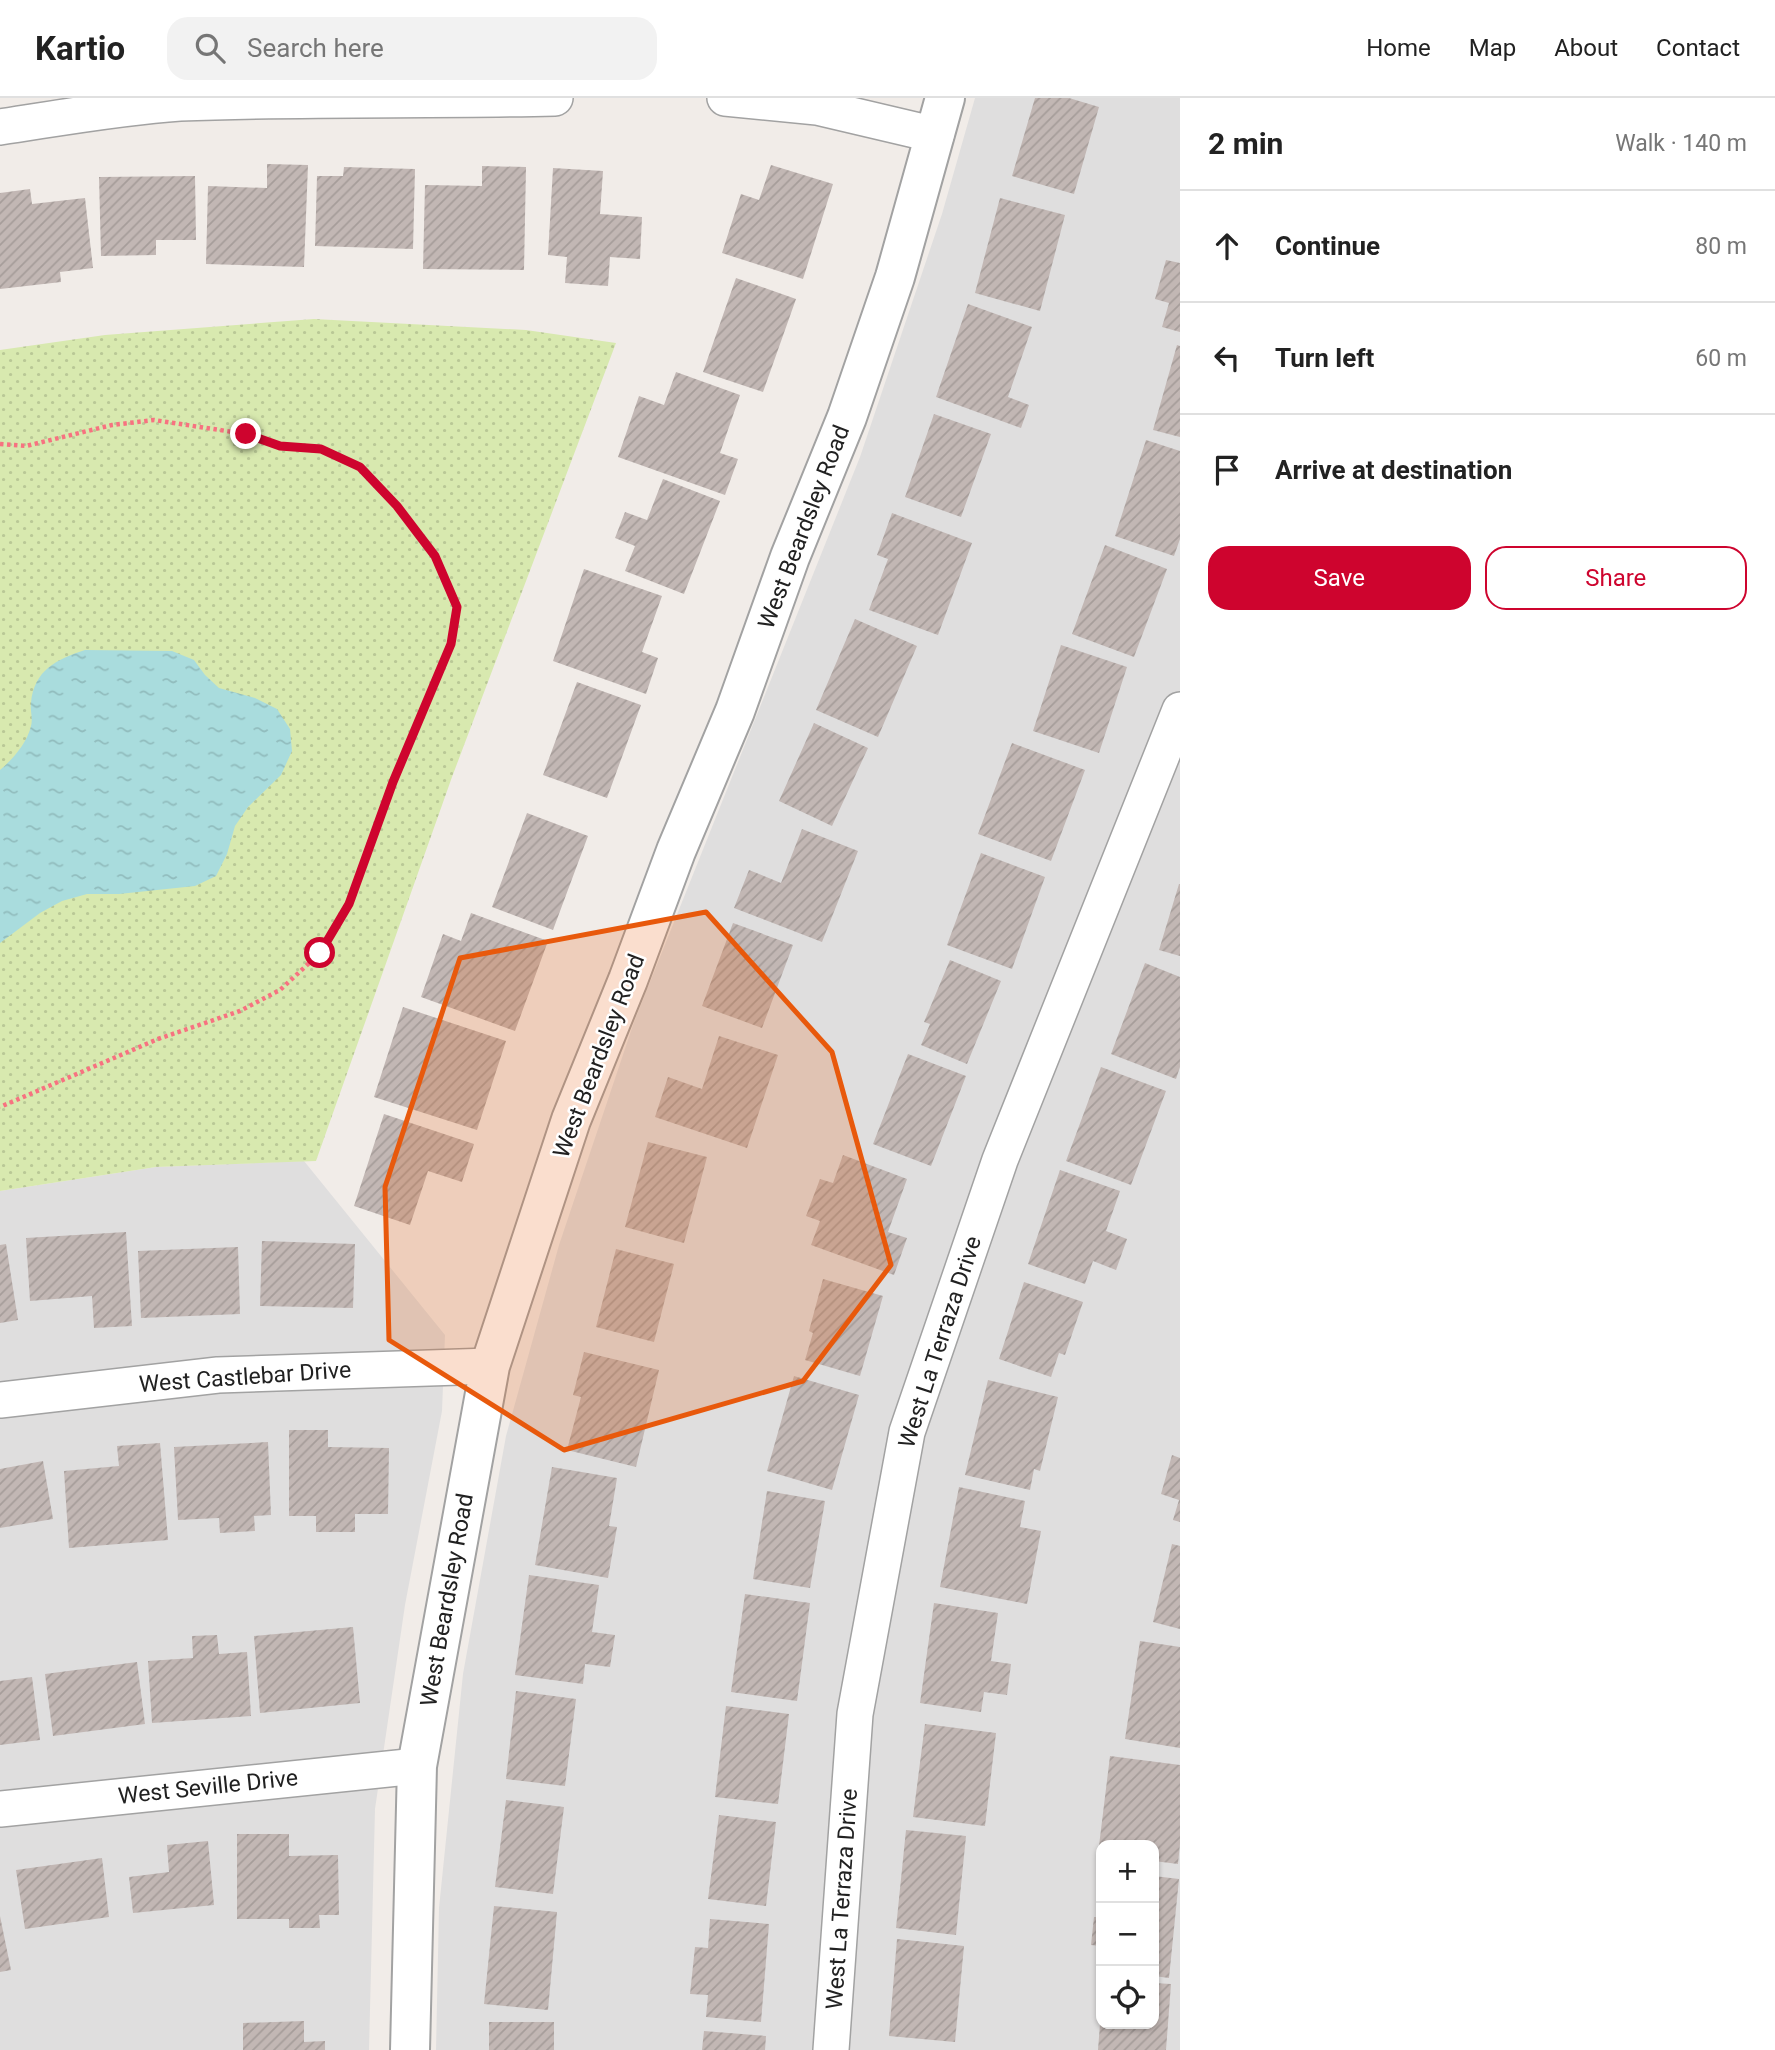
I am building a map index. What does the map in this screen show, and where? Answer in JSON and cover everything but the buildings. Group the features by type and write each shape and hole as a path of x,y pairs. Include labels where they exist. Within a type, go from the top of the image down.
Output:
{"street":[{"path":"0,127 180,103 324,98 555,98"},
{"path":"725,98 817,107 936,135"},
{"name":"West Beardsley Road","path":"410,2050 416,1766 490,1366 571,1120 734,711 790,557 847,417 895,277 945,98"},
{"name":"West La Terraza Drive","path":"831,2050 855,1714 907,1432 1000,1160 1180,710"},
{"name":"West Castlebar Drive","path":"0,1400 218,1374 490,1366"},
{"name":"West Seville Drive","path":"0,1809 416,1766"}],"path":[{"path":"0,444 26,446 112,425 154,420 246,434 280,446 321,449 360,467 397,506 435,556 457,607 451,644 393,782 349,904 320,953 281,990 240,1011 158,1039 0,1107"}],"highlighted area":[{"path":"706,912 832,1052 891,1265 803,1381 564,1450 389,1340 385,1187 460,958"}],"shaded area":[{"path":"975,98 1180,98 1180,2050 436,2050 439,1908 463,1674 506,1436 559,1245 634,1022 860,457 942,214"},
{"path":"304,1161 445,1335 442,1411 405,1605 375,1809 369,2050 0,2050 0,1191 156,1167"}],"green space":[{"path":"314,319 526,330 616,343 452,777 316,1161 156,1167 0,1191 0,350 105,335"}],"water":[{"path":"85,650 172,651 194,660 219,688 255,698 277,709 290,729 292,751 281,775 248,807 235,826 227,854 216,876 195,886 119,894 87,894 62,901 40,913 0,943 0,770 19,750 29,732 33,692 42,674 56,662"}],"route":[{"path":"246,434 280,446 321,449 360,467 397,506 435,556 457,607 451,644 393,782 349,904 320,953"}]}
